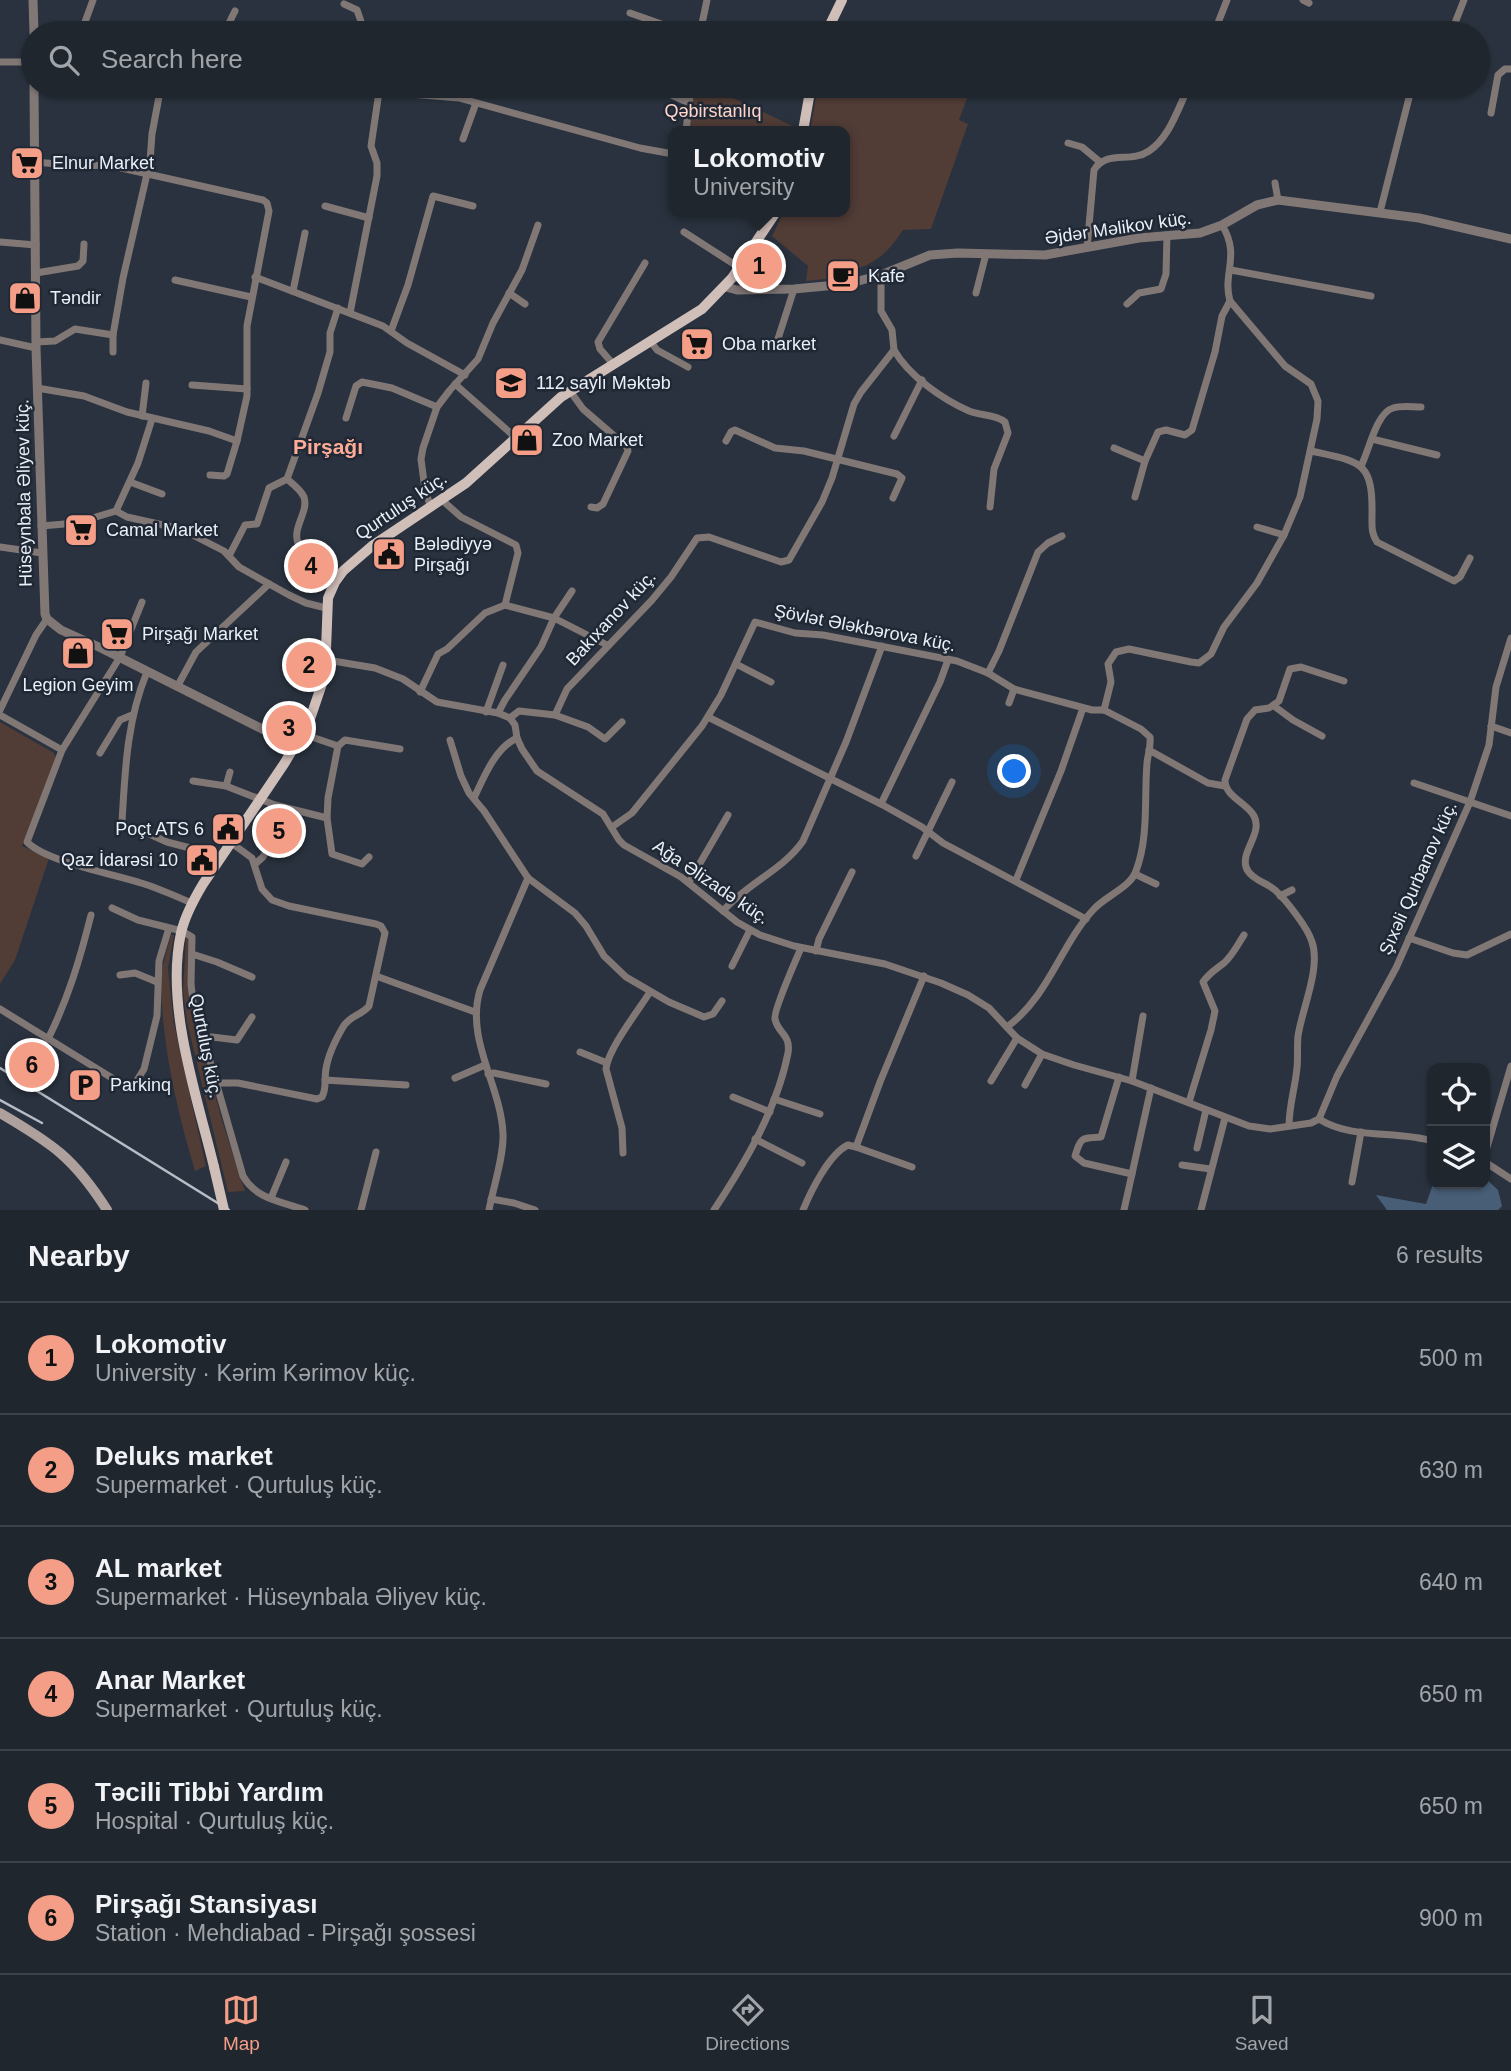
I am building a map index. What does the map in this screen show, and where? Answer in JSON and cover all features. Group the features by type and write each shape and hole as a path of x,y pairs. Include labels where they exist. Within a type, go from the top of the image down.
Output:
{"main road":[{"path":"832,21 842,0"},
{"path":"804,126 809,98"},
{"name":"Qurtuluş küç.","path":"225,1210 179,1009 177,964 181,931 192,903 221,856 303,734 322,689 327,660 326,608 339,575 372,546 431,508 475,474 553,403 693,315 726,287 773,217"},
{"path":"0,1113 69,1158 107,1210"}],"street":[{"path":"33,0 34,21"},
{"path":"85,21 93,0"},
{"path":"702,21 707,0"},
{"path":"1219,21 1227,0"},
{"path":"1456,21 1464,0"},
{"path":"344,4 357,9 361,21"},
{"path":"230,21 235,11"},
{"path":"629,13 652,21"},
{"path":"0,62 21,62"},
{"path":"1491,113 1498,75 1505,69 1511,69"},
{"name":"Hüseynbala Əliyev küç.","path":"34,98 37,388 43,597 47,619"},
{"path":"113,352 113,335 148,172 159,98"},
{"path":"351,313 377,176 377,163 371,146 378,98"},
{"path":"456,98 640,148 668,153"},
{"path":"678,98 689,103"},
{"path":"687,126 690,98"},
{"path":"1087,248 1094,170 1106,159 1135,157 1154,147 1170,127 1183,98"},
{"path":"1380,212 1409,98"},
{"path":"463,139 477,103"},
{"path":"1068,143 1082,146 1100,162"},
{"path":"35,162 80,166 100,164 148,172 267,203 269,211 246,332 247,389 243,422 227,474 210,475"},
{"path":"1275,183 1278,200"},
{"path":"391,331 408,285 435,186"},
{"path":"433,196 473,206"},
{"name":"Əjdər Məlikov küç.","path":"726,287 737,290 794,289 847,284 881,275 923,257 944,254 1045,255 1139,238 1200,233 1222,225 1245,210 1278,200 1419,218 1511,239"},
{"path":"326,206 369,218"},
{"path":"431,508 425,490 421,459 437,407 483,350 493,323 522,270 538,225"},
{"path":"1007,1027 1025,1011 1041,990 1093,909 1135,874 1144,836 1151,741 1149,734 1106,711 1111,682 1108,664 1116,652 1129,649 1191,663 1205,660 1224,627 1257,583 1296,509 1317,419 1316,391 1305,378 1285,366 1230,302 1228,293 1231,242 1222,225"},
{"path":"684,232 740,268"},
{"path":"293,291 306,233"},
{"path":"1127,304 1139,292 1161,289 1166,274 1167,235"},
{"path":"0,242 36,245"},
{"path":"36,273 78,266 83,261 84,244"},
{"path":"976,293 986,254"},
{"path":"614,365 600,349 598,342 645,263"},
{"path":"1231,270 1371,296"},
{"path":"881,275 881,312 892,330 894,350 922,380 968,410 994,416 1005,422 1008,433 994,469 990,507"},
{"path":"255,276 391,331 407,343 465,375"},
{"path":"175,280 251,297"},
{"path":"776,345 794,289"},
{"path":"509,293 525,303"},
{"path":"1135,497 1145,461 1158,432 1166,430 1185,435 1192,430 1215,352 1222,316 1230,302"},
{"path":"229,556 245,526 257,524 270,488 288,480 330,352 330,333 338,308"},
{"path":"0,340 36,345 55,341 75,329 113,335"},
{"path":"651,342 657,350 688,367"},
{"name":"Bakıxanov küç.","path":"555,715 567,689 652,600 697,538 709,537 781,562 789,560 822,502 857,398 894,350"},
{"path":"894,436 922,380"},
{"path":"345,418 356,387 362,382 392,388 437,407"},
{"path":"142,416 146,383"},
{"path":"455,384 516,438"},
{"path":"192,385 247,389"},
{"path":"37,388 84,396 152,419 209,431 237,441"},
{"path":"570,391 583,409 628,451 603,504 601,507 592,507"},
{"path":"1361,466 1388,410 1401,406 1421,407"},
{"path":"116,511 130,482 152,419"},
{"path":"726,441 734,430 775,448 837,458 900,475 901,482 893,498"},
{"path":"1372,439 1437,455"},
{"path":"1114,448 1145,461"},
{"path":"1311,451 1350,460 1361,466 1371,484 1372,530 1377,542 1454,581 1460,577 1469,558"},
{"path":"288,480 302,493 304,501 296,537 298,543 323,555 339,575"},
{"path":"130,482 162,494"},
{"path":"442,500 461,517 516,545 518,553 505,605"},
{"path":"41,526 76,523 116,511 127,517 181,529 216,546 239,567 298,600 326,608"},
{"path":"1257,527 1284,535"},
{"path":"988,673 1038,552 1048,542 1062,536"},
{"path":"0,547 42,553"},
{"path":"177,687 196,652 269,583"},
{"path":"498,713 541,647 554,618 572,591"},
{"path":"142,602 120,657 62,750 28,838 30,846 81,867 144,883 192,903"},
{"path":"421,692 439,654 485,613 505,605 554,618 607,645"},
{"path":"62,750 0,712 36,635 47,619 61,630 296,746"},
{"name":"Şövlət Ələkbərova küç.","path":"612,827 632,813 708,717 755,622 795,633 822,635 970,665 1014,689 1083,708 1106,711"},
{"name":"Şıxəli Qurbanov küç.","path":"1319,1119 1337,1076 1409,939 1470,803 1487,754 1496,687 1511,638"},
{"path":"723,911 737,896 796,852 803,841 864,699 882,646"},
{"path":"327,660 375,667 403,679 437,702 498,713 510,718 519,711 555,715 588,727 605,740 622,722"},
{"path":"881,804 948,660"},
{"path":"736,664 771,682"},
{"path":"486,712 503,665"},
{"path":"1225,786 1227,771 1247,719 1255,710 1274,706 1282,694 1287,673 1296,667 1344,681"},
{"path":"147,672 132,715 122,822 124,826 167,842 221,856"},
{"path":"1009,703 1014,689"},
{"path":"1274,706 1322,736"},
{"path":"1016,880 1061,771 1083,708"},
{"path":"100,753 120,719 132,715"},
{"path":"708,717 881,804 943,843 1086,919"},
{"name":"Ağa Əlizadə küç.","path":"510,718 515,725 517,738 537,771 596,808 608,820 624,845 688,883 750,930 800,948 885,964 924,976 979,1001 1017,1038 1042,1054 1132,1081 1225,1118 1263,1129 1311,1123 1319,1119"},
{"path":"1491,726 1511,733"},
{"path":"303,734 338,746"},
{"path":"474,798 499,754 509,741 517,738"},
{"path":"369,857 362,864 332,854 327,818 328,798 338,746 345,740 400,749"},
{"path":"450,740 461,776 528,878 575,913 611,964 650,992 704,1017 713,1014 722,1001"},
{"path":"1149,750 1208,783 1225,786 1253,814 1255,832 1246,868 1280,895 1312,942 1314,958 1298,1038 1297,1070 1289,1104 1289,1126"},
{"path":"226,786 230,772"},
{"path":"193,781 226,786 258,800 327,818"},
{"path":"916,856 952,782"},
{"path":"1414,783 1511,816"},
{"path":"688,883 728,815"},
{"path":"255,864 262,858 271,840 289,845"},
{"path":"217,1083 238,1083 317,1099 324,1093 328,1060 343,1026 369,1006 385,939 381,926 272,900 262,889 251,858 230,842"},
{"path":"816,951 819,939 852,872"},
{"path":"1135,874 1156,884"},
{"path":"489,1210 503,1135 475,1012 480,990 528,878"},
{"path":"1280,895 1292,890"},
{"path":"112,908 138,920 181,931 192,937 193,1002 243,1176 257,1194 305,1210"},
{"path":"47,1039 79,963 91,915"},
{"path":"0,1009 125,1086 134,1085 144,1069 157,1016 159,961 169,928"},
{"path":"732,966 750,930"},
{"path":"1409,939 1466,955 1511,934"},
{"path":"1189,1102 1215,1011 1203,982 1209,973 1233,954 1244,935"},
{"path":"715,1210 745,1161 770,1112 789,1045 775,1014 800,948"},
{"path":"192,954 252,977"},
{"path":"120,975 135,973 157,982"},
{"path":"376,976 475,1012"},
{"path":"856,1147 924,976"},
{"path":"623,1153 622,1128 606,1069 607,1063 650,992"},
{"path":"1132,1081 1143,1016"},
{"path":"204,1038 237,1040 252,1017"},
{"path":"991,1081 1017,1038"},
{"path":"580,1052 607,1063"},
{"path":"1025,1085 1042,1054"},
{"path":"455,1078 485,1065"},
{"path":"1490,1137 1511,1066"},
{"path":"488,1074 546,1084"},
{"path":"1119,1077 1101,1137 1080,1140 1075,1156 1084,1163 1132,1174"},
{"path":"326,1080 406,1085"},
{"path":"1124,1210 1151,1088"},
{"path":"733,1097 770,1112"},
{"path":"774,1099 820,1114"},
{"path":"1197,1148 1206,1110"},
{"path":"1201,1210 1225,1118"},
{"path":"1319,1119 1338,1129 1404,1134 1427,1140"},
{"path":"1352,1182 1360,1132"},
{"path":"755,1139 802,1163"},
{"path":"803,1210 819,1178 842,1147 856,1147 912,1167"},
{"path":"361,1210 376,1152"},
{"path":"271,1198 286,1162"},
{"path":"1182,1165 1210,1169"},
{"path":"1490,1165 1511,1179"},
{"path":"491,1199 534,1210"}],"green space":[{"name":"Qəbirstanlıq","path":"693,98 733,98 793,126 690,126"},
{"path":"816,98 967,98 959,120 968,124 931,229 903,230 888,250 872,263 828,274 826,279 806,281 808,266 772,236 782,217 850,217 850,126 811,126"},
{"path":"0,722 54,753 56,759 22,846 49,858 15,960 0,984"},
{"path":"171,935 174,935 168,968 174,1024 206,1166 195,1171 177,1102 164,1031 161,977"},
{"path":"186,938 190,939 188,992 223,1124 245,1191 228,1192 187,1022 183,990"}],"water":[{"path":"1490,1183 1498,1190 1502,1206 1498,1210 1387,1210 1376,1195 1426,1204 1431,1189 1490,1189"}],"railway":[{"path":"0,1068 229,1210"},
{"path":"0,1100 42,1123"}],"place":[{"name":"Elnur Market","path":"27,163"},
{"name":"Lokomotiv","path":"759,266"},
{"name":"Kafe","path":"843,276"},
{"name":"Təndir","path":"25,298"},
{"name":"Oba market","path":"697,344"},
{"name":"112 saylı Məktəb","path":"511,383"},
{"name":"Zoo Market","path":"527,440"},
{"name":"Camal Market","path":"81,530"},
{"name":"Bələdiyyə Pirşağı","path":"389,554"},
{"name":"Anar Market","path":"311,566"},
{"name":"Pirşağı Market","path":"117,634"},
{"name":"Legion Geyim","path":"78,653"},
{"name":"Deluks market","path":"309,665"},
{"name":"AL market","path":"289,728"},
{"name":"Poçt ATS 6","path":"228,829"},
{"name":"Təcili Tibbi Yardım","path":"279,831"},
{"name":"Qaz İdarəsi 10","path":"202,860"},
{"name":"Pirşağı Stansiyası","path":"32,1065"},
{"name":"Parkinq","path":"85,1085"}],"district":[{"name":"Pirşağı","path":"328,446"}]}
